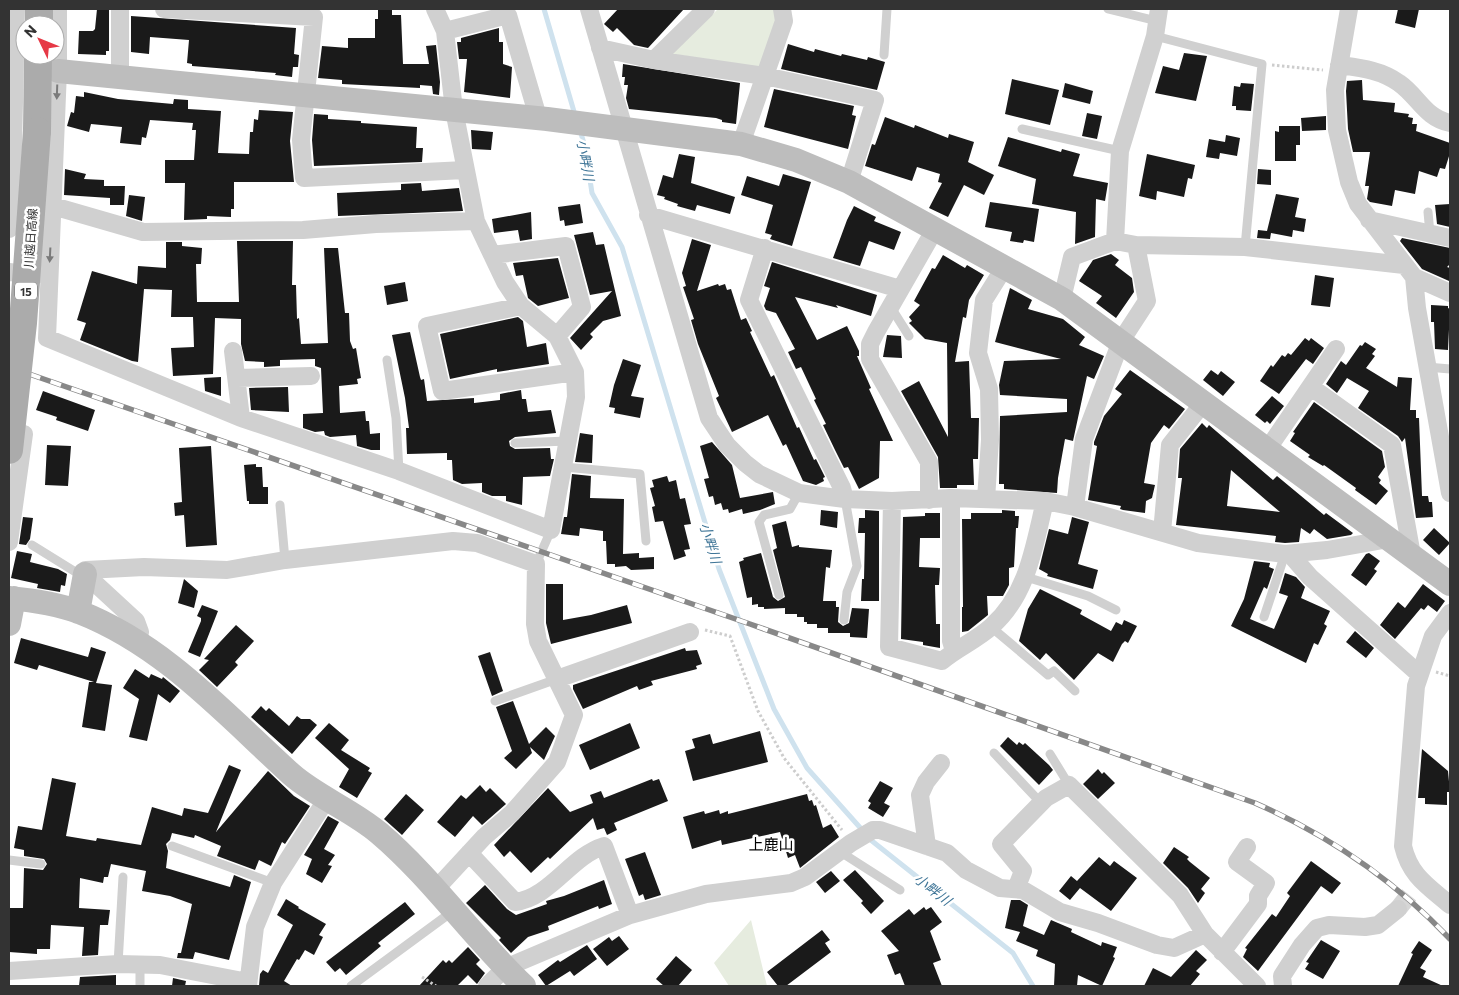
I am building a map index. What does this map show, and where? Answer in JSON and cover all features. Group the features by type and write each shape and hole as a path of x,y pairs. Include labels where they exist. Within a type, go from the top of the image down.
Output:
{"main road":[{"name":"川越日高線","path":"9,450 23,323 37,131 31,65"}],"street":[{"path":"120,9 120,78"},
{"path":"164,9 314,17 301,140 304,178 465,170"},
{"path":"31,65 53,206 47,338 241,418 399,471 551,530 576,397 575,372 558,336 521,306 492,255 476,221 454,110 445,31 435,9"},
{"path":"654,60 706,9"},
{"path":"741,144 784,21 782,9"},
{"path":"1349,9 1335,90 1337,130 1349,182 1358,204 1409,271 1427,367 1447,449 1450,493"},
{"path":"593,11 618,128 648,215 709,418 728,445 745,463 759,474 799,493 845,498 892,501 951,498 1045,501 1075,506 1198,543 1287,554 1327,550 1389,539"},
{"path":"445,31 508,15 543,118"},
{"path":"1115,241 1120,152 1157,22"},
{"path":"600,48 654,60 765,76 875,100 849,182"},
{"path":"9,229 12,92 27,65"},
{"path":"58,65 120,78 543,118 741,144 796,160 849,182 1062,299 1450,584"},
{"path":"1339,68 1369,69 1384,74 1401,84 1423,109 1434,117 1450,123"},
{"path":"53,206 143,232 303,230 376,224 476,221"},
{"path":"648,215 900,289"},
{"path":"1370,220 1450,238"},
{"path":"929,500 929,462 870,359 870,344 934,229"},
{"path":"1062,299 1072,257 1115,241 1136,245 1245,247 1409,271 1450,293"},
{"path":"1075,506 1084,438 1121,341 1147,301 1136,245"},
{"path":"492,255 566,246 582,307 558,336"},
{"path":"765,248 750,300 842,488 845,498"},
{"path":"986,499 990,440 989,389 978,353 984,300 1004,268"},
{"path":"9,272 49,276"},
{"path":"521,306 427,326 442,391 575,372"},
{"path":"1267,450 1336,350"},
{"path":"233,351 241,418"},
{"path":"237,378 311,376"},
{"path":"1311,387 1392,445 1412,555"},
{"path":"1162,532 1170,445 1204,402"},
{"path":"9,432 24,434 9,542"},
{"path":"951,498 951,642 954,651"},
{"path":"892,501 889,647 942,661 991,627 1006,613 1018,596 1026,577 1045,501"},
{"path":"78,612 86,570 144,567 227,570 285,560 453,541 477,543 536,564 535,624 538,641 574,715 557,762 512,813 484,837 435,890"},
{"path":"1287,554 1418,674"},
{"path":"85,576 136,621 140,632 134,640"},
{"path":"9,624 12,598 78,612 134,640 205,693 292,775 326,800 377,831 405,857 505,968 524,986"},
{"path":"1450,613 1433,636 1418,674 1403,846 1407,862 1417,885 1450,905"},
{"path":"557,679 690,632"},
{"path":"927,846 920,796 926,782 941,763"},
{"path":"1016,889 1024,872 1001,844 1040,803 1068,785 1180,896 1205,934 1257,986"},
{"path":"9,971 118,964 160,965 248,984 255,928 273,883 326,800"},
{"path":"488,986 505,968 630,915 706,894 792,883 805,877 839,851 866,834 880,830 947,853 966,870 1000,888 1023,890 1060,912 1098,923 1157,945 1174,948 1205,934"},
{"path":"469,853 515,902 529,900 591,850 604,846 630,915"},
{"path":"1222,952 1258,904 1258,896 1266,883 1237,862 1247,847"},
{"path":"1283,986 1282,976 1302,945 1317,928 1329,925 1365,927 1378,925 1398,908"}],"lane":[{"path":"884,55 888,9"},
{"path":"1108,9 1157,22 1262,64 1245,247"},
{"path":"1022,129 1120,152"},
{"path":"1428,212 1430,234"},
{"path":"890,306 909,336"},
{"path":"387,360 396,418 399,471"},
{"path":"1427,367 1450,369"},
{"path":"515,443 568,441"},
{"path":"564,468 640,474 646,541"},
{"path":"779,595 759,522 764,515 790,509 799,493"},
{"path":"844,620 847,592 856,566 845,498"},
{"path":"280,505 285,560"},
{"path":"536,564 551,530"},
{"path":"32,545 85,576"},
{"path":"1264,617 1287,554"},
{"path":"1026,577 1088,596 1116,610"},
{"path":"991,627 1048,675 1054,671 1075,691"},
{"path":"495,701 557,679"},
{"path":"994,753 1040,803"},
{"path":"1050,754 1068,785"},
{"path":"172,846 273,883"},
{"path":"839,851 900,890"},
{"path":"9,860 41,864"},
{"path":"118,964 123,877"},
{"path":"350,986 453,911"},
{"path":"140,964 140,986"}],"path":[{"path":"1262,64 1339,68"},
{"path":"690,632 704,629 730,636 758,710 779,750 837,824"},
{"path":"422,977 436,986"}],"shaded area":[{"path":"718,9 775,9 777,23 760,67 672,54"},
{"path":"751,920 767,986 729,986 714,963"}],"building":[{"path":"97,9 109,9 109,51 106,51 106,55 78,54 79,31 93,31 95,29"},
{"path":"378,9 392,9 392,15 401,15 403,64 429,64 426,46 436,45 440,82 439,95 433,94 432,86 420,85 420,88 342,84 342,80 318,78 322,46 348,48 348,38 375,38 375,19 378,19"},
{"path":"618,9 684,9 648,48 634,45 617,28 613,32 604,24"},
{"path":"1398,9 1419,9 1415,28 1395,23"},
{"path":"131,16 296,28 294,54 299,55 298,67 293,67 292,77 275,75 276,73 192,66 192,64 187,63 189,40 150,37 149,54 131,52"},
{"path":"499,28 499,42 503,42 503,64 512,67 510,98 464,92 467,59 459,59 457,42 461,42 461,38"},
{"path":"788,44 814,52 815,49 841,56 842,54 867,60 868,57 885,62 877,90 781,69"},
{"path":"1184,53 1207,56 1196,101 1155,93 1163,66 1179,70"},
{"path":"623,64 740,83 736,124 722,122 722,120 716,118 629,109 626,98 628,85 624,85 625,77 622,77"},
{"path":"1012,79 1059,90 1050,125 1005,114"},
{"path":"1362,80 1363,100 1395,103 1394,112 1409,114 1408,117 1413,118 1412,124 1417,124 1416,131 1450,143 1450,153 1445,169 1440,168 1437,177 1419,171 1415,194 1395,190 1392,206 1370,202 1367,199 1369,186 1365,186 1370,152 1353,152 1348,129 1347,81"},
{"path":"1065,83 1093,91 1090,104 1062,97"},
{"path":"1241,83 1254,84 1251,111 1236,110 1236,106 1232,106 1234,86 1240,87"},
{"path":"774,89 854,106 852,115 856,116 848,149 764,127"},
{"path":"84,92 118,99 173,104 174,99 188,100 188,109 221,111 218,153 249,154 250,132 253,132 254,119 258,120 259,110 293,112 290,141 294,182 234,182 234,209 231,209 231,217 207,216 207,219 184,220 185,183 165,183 165,160 194,160 196,130 192,130 193,123 150,120 146,138 142,137 141,145 120,143 122,127 91,124 89,132 67,126 71,112 74,113 76,96 84,97"},
{"path":"1087,113 1102,116 1097,139 1082,136"},
{"path":"314,114 328,115 328,119 417,127 416,148 423,148 422,162 314,166 312,140"},
{"path":"1326,116 1326,130 1302,131 1301,118"},
{"path":"885,117 914,128 915,125 948,138 949,134 974,142 968,162 994,175 984,195 964,185 948,217 929,208 942,183 938,182 940,174 917,167 912,181 865,166 872,144 875,145"},
{"path":"1279,126 1300,126 1300,145 1296,145 1296,161 1275,161 1275,131 1279,132"},
{"path":"471,130 493,132 491,150 472,149"},
{"path":"1226,135 1240,138 1237,156 1220,153 1219,159 1206,157 1209,139 1225,142"},
{"path":"1008,137 1061,152 1062,149 1080,154 1073,176 1108,183 1105,201 1096,199 1095,237 1075,244 1076,212 1032,204 1036,179 998,166"},
{"path":"679,154 695,157 691,183 735,197 730,214 697,205 695,211 677,206 678,204 657,195 663,175 673,178"},
{"path":"1147,154 1195,165 1192,179 1188,178 1184,197 1157,191 1156,200 1139,196"},
{"path":"65,169 86,174 84,179 104,180 104,186 125,186 124,205 110,205 110,198 64,195"},
{"path":"1258,169 1271,170 1271,185 1257,184"},
{"path":"783,174 811,182 792,246 770,239 772,235 765,233 773,205 741,195 747,176 779,186"},
{"path":"421,183 422,191 459,188 463,211 338,216 337,193 401,190 401,184"},
{"path":"1276,194 1299,198 1295,217 1306,219 1304,232 1293,230 1292,237 1271,233 1270,239 1257,238 1258,230 1267,231"},
{"path":"129,195 145,197 142,221 126,216"},
{"path":"990,202 1039,209 1034,242 1024,240 1023,243 1010,241 1012,232 985,227"},
{"path":"580,204 583,223 565,226 564,220 560,221 558,207"},
{"path":"1450,204 1450,227 1437,224 1435,205"},
{"path":"854,206 876,217 874,221 901,232 894,250 869,241 860,266 833,258"},
{"path":"531,212 532,239 520,241 518,230 494,233 492,219"},
{"path":"593,232 596,245 604,244 621,316 603,321 590,334 593,337 581,350 570,338 612,291 590,295 574,235"},
{"path":"1402,238 1450,248 1450,264 1447,267 1450,268 1449,281 1422,269 1400,241"},
{"path":"692,239 711,245 697,291 718,284 719,286 725,284 727,290 731,289 741,320 746,318 752,331 750,332 771,377 774,375 797,428 799,427 814,460 816,459 825,477 823,478 824,481 816,485 803,481 786,444 783,446 768,415 732,432 716,398 719,396 698,344 691,320 694,319 683,287 686,286 682,273"},
{"path":"237,241 293,241 292,285 296,285 297,319 299,318 301,344 328,343 324,248 338,248 345,313 349,313 350,341 353,349 356,348 361,378 357,379 358,384 339,386 340,413 365,411 366,421 369,421 370,434 380,433 380,450 371,450 357,446 356,435 330,437 325,435 324,431 315,432 303,428 303,414 323,413 321,368 315,366 315,359 280,360 280,366 264,367 264,362 245,361 241,344 241,319 215,318 213,374 173,376 171,348 194,347 193,317 171,317 172,290 144,289 138,362 80,340 86,323 77,320 92,271 137,284 138,266 166,268 166,242 182,242 182,246 202,248 201,264 196,264 197,302 239,302"},
{"path":"1111,254 1119,260 1115,265 1132,278 1134,292 1116,318 1096,303 1102,296 1079,281 1093,260"},
{"path":"943,255 965,268 967,265 984,275 969,300 966,318 963,317 955,362 969,361 971,418 979,418 978,459 973,459 974,485 957,485 957,488 940,488 938,457 901,391 919,381 948,437 947,343 925,339 909,323 912,321 909,317 920,305 914,301 932,268 935,269"},
{"path":"558,258 569,298 538,306 528,298 523,275 516,276 513,263"},
{"path":"772,262 877,295 871,316 836,305 838,308 795,297 817,340 847,326 859,351 859,356 857,356 871,388 869,389 893,441 880,441 879,478 859,489 848,467 844,468 823,425 826,424 801,367 796,369 788,352 795,349 776,313 766,310 764,306 770,288 764,286"},
{"path":"1315,275 1334,278 1330,307 1311,305"},
{"path":"405,282 408,301 387,305 384,286"},
{"path":"1010,288 1032,300 1028,309 1063,319 1085,337 1079,345 1104,356 1094,379 1087,376 1073,441 1065,439 1057,493 1004,489 1004,484 999,484 1000,416 1067,412 1067,399 1000,395 999,385 1004,361 1061,359 995,342"},
{"path":"1431,305 1448,306 1450,309 1448,350 1435,349 1434,322 1431,322"},
{"path":"518,317 523,321 527,347 546,343 549,364 497,372 497,369 450,379 440,334"},
{"path":"410,332 420,377 421,380 424,379 427,401 474,398 474,403 500,400 500,394 521,390 522,399 526,399 528,412 551,410 556,433 515,437 509,441 510,446 515,449 550,448 551,459 554,459 550,476 523,477 522,505 506,501 506,496 492,496 482,492 482,483 462,484 453,480 452,460 447,460 447,453 407,454 406,428 409,428 392,335"},
{"path":"887,335 901,336 902,358 883,357"},
{"path":"1305,338 1309,341 1311,338 1324,348 1313,364 1306,359 1279,394 1260,381 1271,365 1273,367 1282,355 1285,357 1288,353 1291,355"},
{"path":"1365,342 1376,349 1372,354 1375,356 1366,368 1397,387 1398,377 1412,378 1410,410 1416,410 1416,418 1419,418 1422,496 1428,496 1429,502 1432,502 1433,517 1416,518 1405,438 1402,442 1398,436 1358,408 1369,391 1347,378 1337,393 1326,384 1341,361 1346,365 1360,345 1362,346"},
{"path":"623,359 641,365 631,396 644,398 640,418 614,413 615,408 609,407"},
{"path":"1130,370 1185,409 1169,429 1164,425 1151,443 1144,483 1155,485 1152,498 1146,501 1145,513 1123,510 1120,509 1121,506 1088,500 1097,446 1094,445 1094,442 1104,416 1122,394 1115,389"},
{"path":"1211,370 1218,375 1221,371 1235,382 1223,396 1203,380"},
{"path":"221,377 221,396 205,391 204,378"},
{"path":"288,387 289,412 251,410 249,388"},
{"path":"43,391 95,410 88,431 56,420 57,417 36,410"},
{"path":"1272,396 1284,406 1270,424 1267,421 1265,423 1255,415"},
{"path":"1314,402 1382,451 1385,467 1378,477 1381,480 1379,483 1388,491 1376,505 1324,465 1308,457 1310,455 1290,441 1295,433 1293,432"},
{"path":"1202,423 1207,428 1209,425 1273,480 1277,476 1324,515 1326,513 1353,533 1327,539 1314,529 1310,534 1301,528 1299,542 1285,543 1275,542 1276,536 1176,525 1182,478 1178,478 1180,449","holes":["1231,470 1280,512 1227,506"]},
{"path":"580,433 593,435 592,463 575,462"},
{"path":"712,442 732,465 740,498 773,492 775,504 743,514 742,509 729,513 728,509 723,510 721,503 715,505 713,496 709,497 704,479 709,478 700,446"},
{"path":"47,445 71,446 68,486 45,485"},
{"path":"211,446 217,545 186,547 184,515 175,516 174,503 182,502 179,448"},
{"path":"256,464 256,467 262,467 263,487 268,487 268,504 249,504 249,501 247,501 244,465"},
{"path":"572,474 591,476 590,498 624,499 623,554 639,553 639,558 654,557 654,569 631,570 626,566 615,567 615,564 607,564 606,541 603,541 603,531 580,528 579,536 561,534 564,517 567,517"},
{"path":"667,476 669,482 676,480 680,499 685,498 691,524 684,525 690,549 684,550 686,556 674,560 663,521 655,522 652,507 655,506 650,488 654,487 652,480"},
{"path":"821,510 838,512 837,528 820,525"},
{"path":"865,510 879,511 879,601 861,601 862,579 864,579 865,533 858,533 859,518 865,518"},
{"path":"1002,510 1015,511 1015,516 1019,516 1018,528 1016,528 1014,567 1009,568 1009,585 1003,596 987,596 988,615 968,631 962,632 962,519 971,519 971,513 1002,513"},
{"path":"925,513 940,513 940,538 920,538 919,567 940,568 939,585 935,585 936,624 940,624 940,648 923,645 923,642 901,639 903,517 925,516"},
{"path":"23,517 33,518 30,539 26,545 19,544"},
{"path":"1072,517 1089,522 1078,564 1098,570 1093,589 1047,576 1048,574 1039,569 1049,529 1068,534"},
{"path":"786,521 792,547 799,545 799,547 832,550 830,568 826,567 823,601 836,601 836,607 839,607 838,622 843,626 849,623 852,608 869,609 867,638 850,637 850,633 828,633 828,628 817,628 817,624 807,624 807,622 804,622 804,617 797,617 797,614 785,614 785,608 764,609 764,607 758,607 758,604 752,605 752,597 747,598 739,562 744,560 743,558 761,553 773,597 778,601 785,597 773,550 777,548 772,525"},
{"path":"1434,528 1450,543 1439,555 1423,540"},
{"path":"17,551 32,554 30,562 58,569 67,574 65,586 61,585 60,592 37,588 38,584 11,578"},
{"path":"1369,553 1380,561 1374,569 1377,571 1366,586 1351,575 1366,554"},
{"path":"1254,561 1270,563 1269,567 1274,569 1267,589 1264,587 1250,619 1274,629 1288,596 1279,593 1285,573 1296,577 1305,587 1301,598 1330,611 1324,624 1327,626 1318,645 1314,643 1306,663 1231,626 1244,599"},
{"path":"184,579 198,591 194,608 178,603"},
{"path":"546,584 563,584 563,620 591,615 627,605 632,623 551,644 546,623"},
{"path":"1423,584 1445,601 1437,612 1428,605 1424,610 1421,608 1395,639 1380,625 1398,602 1405,608"},
{"path":"1040,589 1082,610 1080,614 1111,631 1116,622 1122,625 1124,620 1137,626 1128,643 1125,641 1122,644 1113,662 1098,653 1074,680 1046,653 1040,660 1019,641 1028,609"},
{"path":"202,605 218,611 200,657 188,652 201,621 201,618 197,616"},
{"path":"236,625 254,641 235,662 238,665 217,687 199,670 209,660 204,659"},
{"path":"1355,631 1374,648 1366,658 1346,642"},
{"path":"21,638 88,657 91,647 106,652 96,683 112,685 105,731 82,727 89,682 94,682 39,665 37,670 14,663"},
{"path":"685,648 686,651 697,650 702,664 696,666 697,669 651,681 653,685 639,690 637,686 583,709 573,689 573,685"},
{"path":"490,652 503,691 492,696 478,656"},
{"path":"135,669 149,678 151,674 162,679 163,677 180,691 170,703 158,694 147,741 129,737 139,699 123,688"},
{"path":"513,701 529,744 546,727 555,736 544,760 530,747 532,753 516,769 504,758 512,751 496,707"},
{"path":"261,706 266,711 269,708 289,726 297,716 301,719 310,719 317,725 292,754 251,717"},
{"path":"329,723 349,740 341,750 370,768 368,771 372,773 357,798 339,787 349,769 315,738"},
{"path":"630,723 640,748 590,770 579,745"},
{"path":"760,731 768,762 693,781 685,751 695,748 692,739 710,734 713,744"},
{"path":"1008,737 1017,745 1019,742 1023,745 1025,743 1053,770 1039,785 1000,746"},
{"path":"1422,749 1448,771 1450,792 1447,792 1447,805 1425,804 1425,798 1418,798"},
{"path":"229,765 241,770 216,832 268,771 294,796 310,806 285,844 282,842 271,866 259,860 255,870 217,856 221,846 195,835 194,838 172,833 170,840 166,844 168,851 166,868 230,887 234,875 251,882 229,960 195,952 193,959 177,958 178,953 181,953 192,904 170,896 142,891 146,871 111,864 108,877 104,877 103,883 80,878 79,908 110,910 108,925 100,925 98,955 82,956 84,927 51,925 50,949 37,949 37,954 9,952 9,908 23,908 24,868 43,870 47,864 44,859 24,856 24,850 14,848 18,826 42,830 52,778 76,783 66,836 96,841 97,838 141,845 152,807 182,816 184,808 208,813"},
{"path":"1098,769 1115,783 1098,799 1083,784"},
{"path":"652,779 653,781 659,779 668,801 614,823 617,830 607,835 604,828 597,830 593,818 550,859 548,857 531,873 510,851 504,857 494,845 548,788 570,812 593,803 590,795 601,791 604,798"},
{"path":"880,781 893,788 884,803 890,806 883,817 868,808 871,803 868,801"},
{"path":"480,785 486,792 490,788 506,804 482,825 473,816 455,837 437,822 461,795 466,799"},
{"path":"406,794 424,810 402,835 384,819"},
{"path":"807,794 809,801 812,800 814,806 816,805 823,828 831,824 839,837 800,868 795,855 788,858 780,832 722,845 721,840 692,849 683,817 704,811 705,814 719,810 720,814 728,811 728,814"},
{"path":"328,816 339,822 324,849 335,855 328,865 332,866 322,883 306,874 312,859 304,855"},
{"path":"1174,847 1189,857 1187,859 1210,878 1201,889 1205,893 1198,903 1188,888 1163,863"},
{"path":"645,852 661,895 645,900 643,894 639,896 625,859"},
{"path":"1099,857 1110,866 1114,861 1137,878 1111,911 1080,888 1070,900 1059,891 1071,876 1077,881"},
{"path":"1311,861 1341,883 1332,894 1321,886 1258,971 1243,957 1247,949 1245,948 1272,914 1276,917 1290,896 1287,893"},
{"path":"855,870 884,901 871,914 861,903 863,901 843,880"},
{"path":"831,871 840,881 825,893 816,882"},
{"path":"604,880 612,904 599,909 598,906 548,926 549,930 528,937 511,953 499,940 501,938 466,903 485,885 507,909 516,915 547,904 546,901"},
{"path":"286,899 326,924 319,935 323,937 314,955 305,950 299,960 297,959 284,981 292,986 259,986 260,974 263,970 268,973 293,925 277,915"},
{"path":"1011,900 1020,900 1028,905 1023,926 1044,935 1051,920 1072,929 1071,932 1101,946 1102,942 1117,947 1113,957 1115,958 1102,986 1078,975 1077,986 1054,986 1055,964 1036,956 1038,950 1016,941 1020,932 1005,928"},
{"path":"405,902 415,914 378,943 381,946 346,975 340,968 335,972 326,962"},
{"path":"924,907 926,910 931,907 942,922 930,931 941,960 933,963 942,986 905,986 900,973 895,975 887,955 899,951 881,931 909,909 914,915"},
{"path":"822,930 830,940 825,943 831,952 786,986 778,986 767,972"},
{"path":"619,936 629,949 607,966 593,949 609,937 612,941"},
{"path":"1321,940 1340,951 1323,979 1305,969 1309,963 1306,962"},
{"path":"1419,941 1432,950 1420,968 1426,971 1423,977 1443,986 1398,986 1413,954 1411,953"},
{"path":"587,945 597,959 574,976 570,971 546,986 538,975 558,960 560,962"},
{"path":"468,947 480,960 476,964 485,973 477,984 468,975 457,986 419,986 443,960 446,963 449,960 452,963"},
{"path":"1196,950 1207,960 1196,971 1200,974 1190,986 1144,986 1153,968 1171,977"},
{"path":"676,956 692,970 678,986 664,986 656,979"},
{"path":"116,975 116,986 79,986 80,977"},
{"path":"173,978 186,981 185,986 172,986"}],"waterway":[{"name":"小畔川","path":"544,9 575,115"},
{"name":"小畔川","path":"580,130 585,147 592,193 622,247 719,569 774,709 807,768 872,841 1013,953 1033,986"}],"tunnel":[{"path":"1398,909 1413,890"}],"railway":[{"path":"9,367 750,624 1255,803 1309,830 1360,861 1406,898 1450,939"}],"district":[{"name":"上鹿山","path":"771,844"}]}
